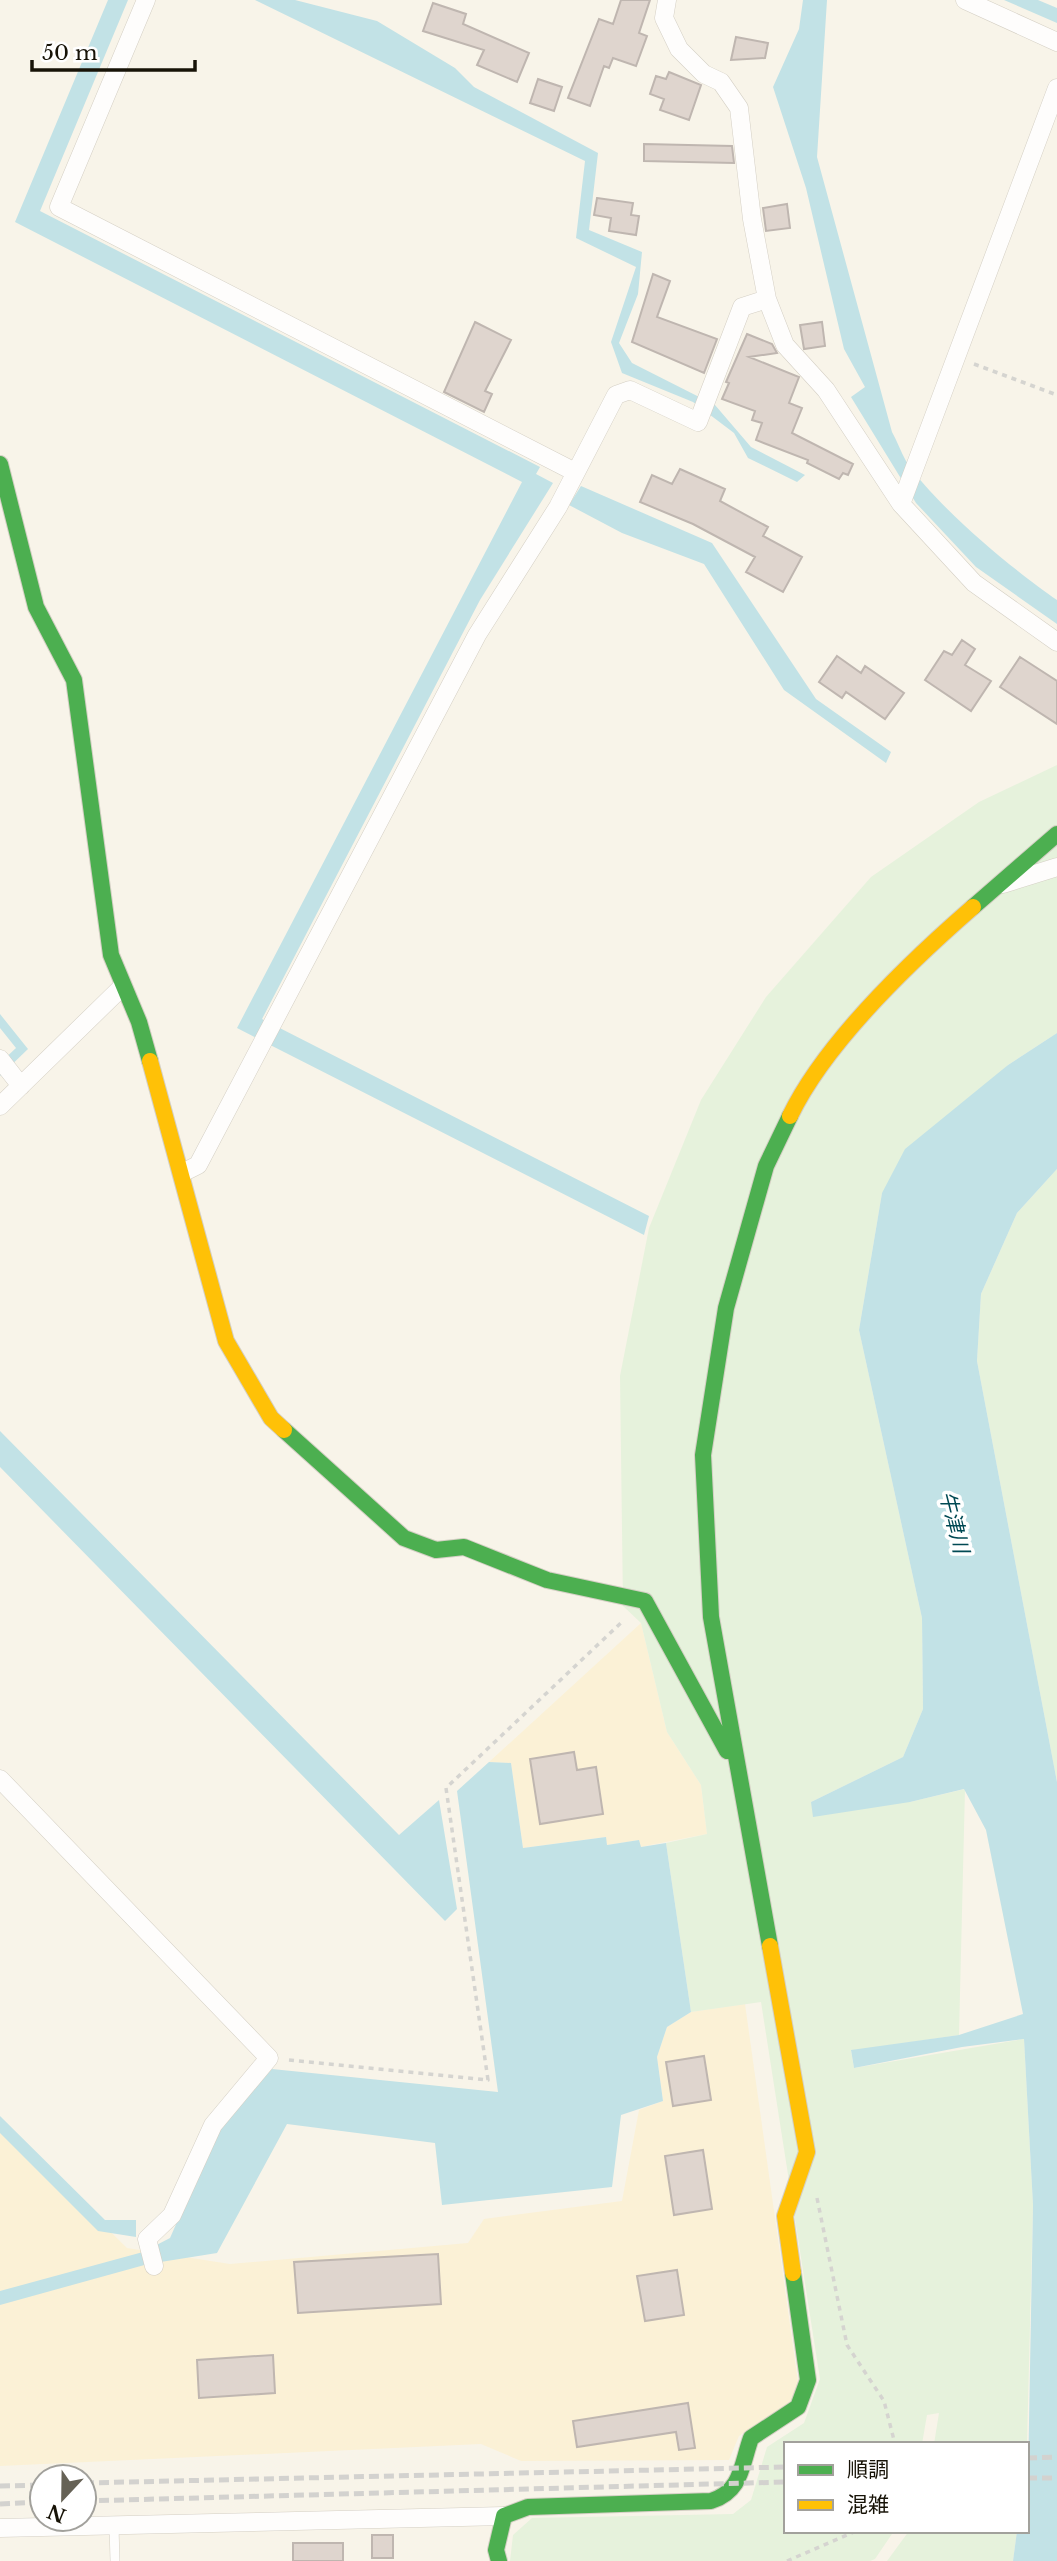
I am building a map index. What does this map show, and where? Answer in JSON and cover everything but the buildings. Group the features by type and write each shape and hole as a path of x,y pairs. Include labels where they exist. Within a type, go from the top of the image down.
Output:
{"street":[{"path":"146,0 59,207 575,472"},
{"path":"667,0 664,18 679,49 704,74 721,82 739,108 752,219 767,299 785,345 826,390 901,504 974,583 1057,642"},
{"path":"965,0 1057,43"},
{"path":"901,504 1057,88"},
{"path":"182,1173 198,1165 262,1048 477,635 558,507 616,395 630,390 698,422 742,307 767,299"},
{"path":"0,464 36,607 74,680 111,955 122,987 139,1022 226,1341 271,1419 404,1538 436,1550 464,1547 547,1580 645,1601 736,1766"},
{"path":"0,2528 503,2516 528,2507 711,2501 727,2497 740,2482 751,2438 799,2407 808,2380 785,2216 807,2152 711,1617 703,1455 726,1308 766,1166 797,1101 828,1056 919,954 1003,884 1057,834"},
{"path":"1003,884 1057,867"},
{"path":"0,1106 11,1072 122,987"},
{"path":"0,1779 269,2058 213,2125 172,2215 147,2239 154,2266"},
{"path":"499,2561 496,2550 503,2516"}],"lane":[{"path":"114,2526 115,2561"}],"path":[{"path":"956,357 1057,395"},
{"path":"269,2058 488,2080 446,1788 645,1601"},
{"path":"815,2190 848,2345 884,2401 894,2442"},
{"path":"788,2561 851,2533"}],"shaded area":[{"path":"641,1623 667,1732 701,1785 707,1834 640,1847 639,1840 607,1845 605,1837 523,1848 511,1763 489,1762"},
{"path":"745,2004 798,2382 793,2400 739,2436 729,2460 521,2461 481,2444 0,2466 0,2123 127,2248 230,2264 468,2243 484,2219 622,2201 639,2110 663,2101 657,2057 667,2027 691,2012"}],"green space":[{"path":"1057,765 1057,1033 1008,1065 882,1193 859,1330 922,1618 923,1709 903,1757 811,1802 910,1802 965,1789 959,2035 851,2051 854,2068 1024,2039 1033,2205 1027,2442 934,2442 939,2413 927,2415 922,2442 784,2442 784,2533 893,2533 875,2559 870,2561 510,2561 513,2535 532,2518 733,2514 751,2500 767,2447 804,2423 820,2379 761,2002 691,2012 666,1843 707,1834 701,1785 667,1732 641,1623 623,1606 620,1376 649,1228 701,1100 766,997 871,877 979,802"},
{"path":"1057,1169 1057,1782 977,1361 981,1294 1017,1213"},
{"path":"908,2533 1017,2533 1013,2561 887,2561"}],"water":[{"path":"108,0 128,0 40,211 540,467 536,474 553,483 480,600 262,1019 649,1216 644,1235 237,1028 522,482 15,222"},
{"path":"255,0 295,0 377,21 455,68 474,87 598,153 589,230 642,252 638,294 619,343 632,363 715,405 751,447 805,475 797,482 748,458 734,433 693,402 622,373 611,342 636,267 576,238 585,161"},
{"path":"803,0 827,0 817,157 892,432 906,461 936,497 1019,572 1057,600 1057,624 976,567 916,503 851,397 865,387 844,349 806,188 773,87 799,29"},
{"path":"1004,0 1038,0 1057,8 1057,23"},
{"path":"581,486 712,543 816,699 891,752 886,763 784,690 704,564 622,533 569,505"},
{"path":"0,1014 28,1049 0,1076 0,1063 16,1048 0,1028"},
{"name":"牛津川","path":"1057,1033 1057,1169 1017,1213 981,1294 977,1361 1057,1782 1057,2561 1013,2561 1017,2533 1029,2533 1033,2205 1024,2039 962,2047 854,2068 851,2050 959,2035 1023,2014 986,1830 964,1789 910,1802 813,1817 811,1802 903,1757 923,1709 922,1618 859,1330 882,1193 905,1149 1008,1065"},
{"path":"0,1431 399,1835 439,1800 457,1909 445,1921 0,1467"},
{"path":"489,1762 511,1763 523,1848 606,1837 607,1845 639,1840 641,1847 666,1843 691,2012 667,2027 657,2057 663,2101 621,2115 612,2187 442,2205 435,2143 287,2124 217,2253 148,2264 0,2305 0,2291 143,2252 170,2238 218,2129 272,2069 498,2092 457,1791"},
{"path":"0,2116 105,2220 136,2220 136,2237 98,2231 0,2133"}],"railway":[{"path":"1029,2458 1057,2457"},
{"path":"98,2483 784,2467"},
{"path":"1029,2478 1057,2478"},
{"path":"98,2501 784,2482"},
{"path":"0,2486 28,2485"},
{"path":"0,2504 28,2503"}],"traffic: fast":[{"path":"0,464 36,607 74,680 111,955 139,1022 150,1061"},
{"path":"973,907 1057,834"},
{"path":"770,1946 711,1617 703,1455 726,1308 766,1166 790,1116"},
{"path":"284,1430 404,1538 436,1550 464,1547 547,1580 645,1601 727,1751"},
{"path":"499,2561 496,2550 504,2516 528,2507 711,2501 729,2491 739,2476 751,2438 798,2407 808,2380 793,2273"}],"traffic: slow":[{"path":"790,1116 805,1088 825,1060 871,1004 973,907"},
{"path":"150,1061 226,1341 271,1418 284,1430"},
{"path":"770,1946 807,2152 785,2216 793,2273"}]}
